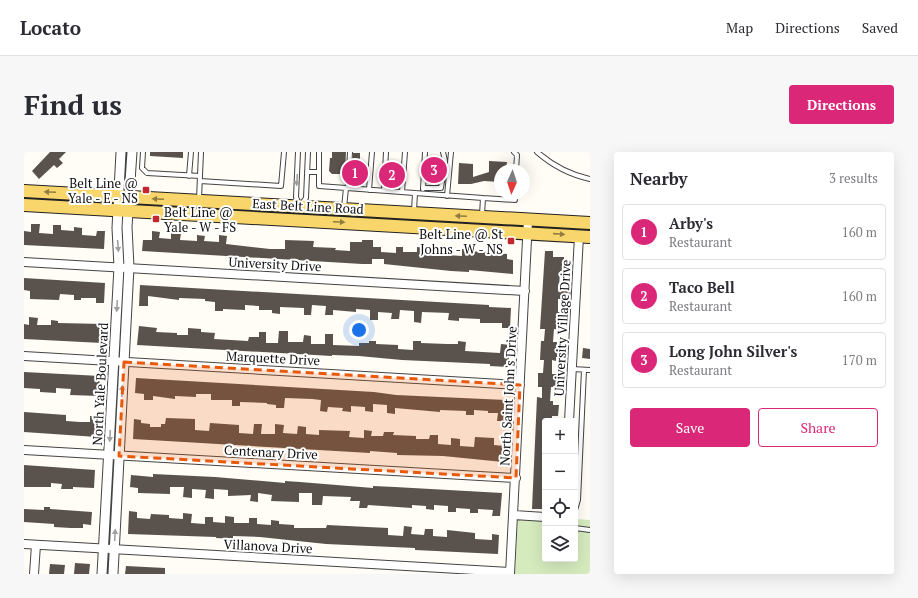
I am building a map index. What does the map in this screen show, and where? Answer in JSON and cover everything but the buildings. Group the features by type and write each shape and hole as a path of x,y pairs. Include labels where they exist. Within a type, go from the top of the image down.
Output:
{"main road":[{"name":"East Belt Line Road","path":"24,191 482,217 584,236"},
{"name":"East Belt Line Road","path":"24,204 300,220 528,226 590,223"},
{"path":"300,207 300,220"}],"street":[{"path":"121,152 123,197"},
{"path":"123,197 132,152"},
{"name":"North Yale Boulevard","path":"102,574 123,197"},
{"name":"North Yale Boulevard","path":"113,574 129,267 122,210"},
{"name":"North Saint John's Drive","path":"510,573 528,226"},
{"name":"University Village Drive","path":"569,418 584,236"},
{"name":"University Drive","path":"24,262 525,291"},
{"name":"Marquette Drive","path":"24,356 520,385"},
{"name":"Centenary Drive","path":"24,450 516,478"},
{"path":"514,515 542,517"},
{"name":"Villanova Drive","path":"24,544 510,573"},
{"path":"34,574 36,544"}],"lane":[{"path":"143,152 142,168 147,174 189,176 200,179 282,186 284,152"},
{"path":"189,176 191,152"},
{"path":"198,201 201,152"},
{"path":"298,152 296,197 300,207"},
{"path":"300,207 306,198 308,152"},
{"path":"320,152 319,186 494,199"},
{"path":"344,209 350,152"},
{"path":"369,190 372,152"},
{"path":"384,191 386,152"},
{"path":"402,192 405,152"},
{"path":"422,194 425,152"},
{"path":"423,188 441,188 445,161 444,152"},
{"path":"447,196 451,152"},
{"path":"514,152 517,156 516,164"},
{"path":"537,152 546,160 566,171 590,179"},
{"path":"307,172 319,172"},
{"path":"414,213 415,193"},
{"path":"482,217 483,198"},
{"path":"572,369 590,370"},
{"path":"578,500 584,370"},
{"path":"578,528 590,530"}],"highlighted area":[{"path":"124,362 520,385 516,478 119,456"}],"green space":[{"path":"518,516 542,517 542,562 578,562 578,519 590,520 590,574 515,574"}],"place":[{"name":"Long John Silver's","path":"434,170"},
{"name":"Arby's","path":"355,173"},
{"name":"Taco Bell","path":"392,175"},
{"name":"Belt Line @ Yale - E - NS","path":"146,190"},
{"name":"Belt Line @ Yale - W - FS","path":"156,219"},
{"name":"Belt Line @ St Johns - W - NS","path":"511,241"}]}
